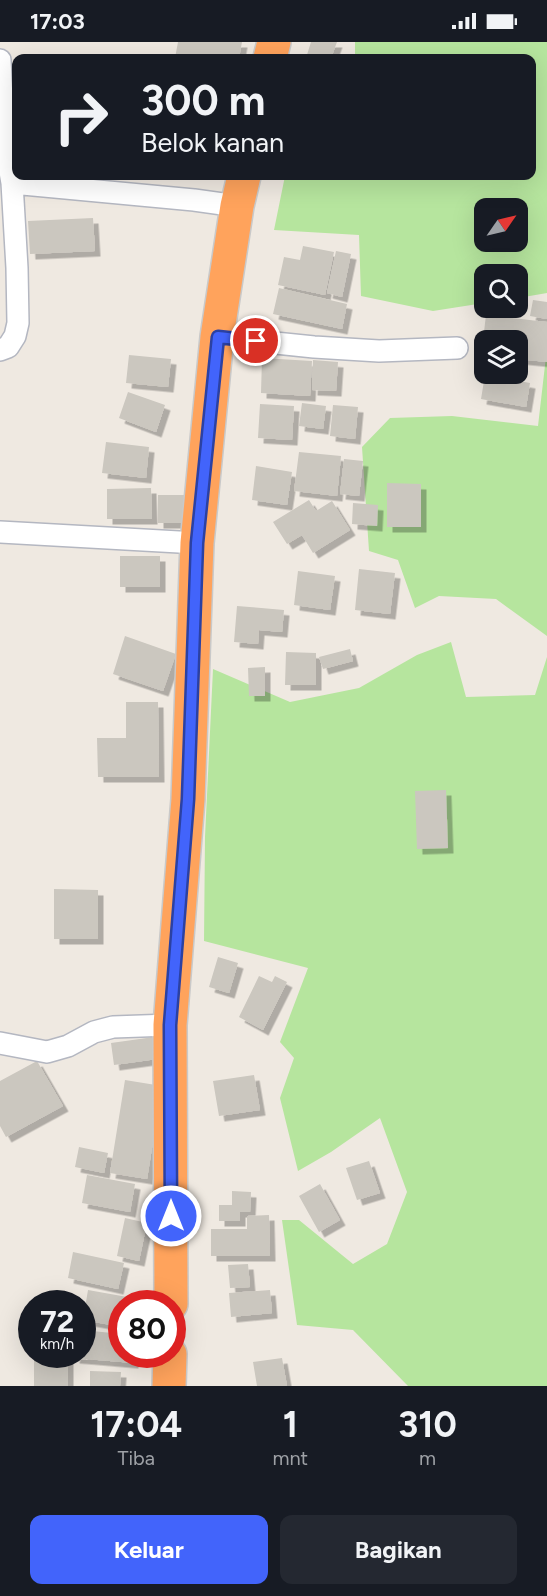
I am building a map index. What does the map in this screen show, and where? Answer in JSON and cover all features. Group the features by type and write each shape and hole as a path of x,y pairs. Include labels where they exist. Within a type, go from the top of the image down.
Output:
{"highway":[{"path":"171,1290 170,1025 188,799 197,543 218,337 241,191"},
{"path":"169,1386 170,1368"}],"street":[{"path":"0,60 4,137 12,183 18,323 15,336 8,347 0,350"},
{"path":"12,183 194,200 241,191"},
{"path":"218,337 379,351 457,348"},
{"path":"0,532 197,543"},
{"path":"0,1043 47,1052 58,1050 94,1032 113,1027 170,1025"}],"green space":[{"path":"355,42 547,42 547,293 528,296 528,264 474,264 474,305 433,311 361,296 359,235 274,230 284,180 536,180 536,54 355,54"},
{"path":"547,348 547,636 496,599 439,596 415,608 398,560 369,551 362,447 390,418 452,416 538,426"},
{"path":"451,642 466,697 535,695 547,657 547,1386 408,1386 353,1330 297,1325 282,1220 299,1220 353,1264 387,1244 407,1192 380,1118 331,1152 298,1171 280,1098 294,1058 280,1042 308,968 204,941 205,837 213,669 290,702 359,688 417,655"}],"building":[{"path":"178,42 242,42 240,54 176,54"},
{"path":"311,42 337,42 332,54 307,54"},
{"path":"93,218 95,251 30,254 28,221"},
{"path":"303,246 334,252 325,295 278,285 284,257 300,260"},
{"path":"336,251 351,254 342,297 327,293"},
{"path":"279,288 347,304 342,329 273,314"},
{"path":"533,300 547,302 547,319 530,316"},
{"path":"486,318 547,322 547,362 528,360 528,330 484,330"},
{"path":"129,355 171,359 168,387 126,383"},
{"path":"262,358 312,361 310,396 261,393"},
{"path":"313,360 338,362 336,391 312,390"},
{"path":"530,383 526,407 481,399 484,384"},
{"path":"128,392 165,405 156,432 119,418"},
{"path":"302,403 326,406 323,429 299,426"},
{"path":"260,404 294,406 292,440 258,438"},
{"path":"333,405 358,407 355,439 330,436"},
{"path":"106,442 149,447 146,478 102,473"},
{"path":"299,452 341,456 337,496 294,491"},
{"path":"344,459 363,461 359,496 340,494"},
{"path":"256,466 292,472 287,505 252,500"},
{"path":"387,483 421,484 421,527 387,527"},
{"path":"151,488 152,519 107,519 107,489"},
{"path":"158,495 188,495 188,523 158,523"},
{"path":"309,500 316,511 332,501 350,530 313,553 302,535 287,544 273,522"},
{"path":"353,503 378,505 377,526 352,524"},
{"path":"120,556 160,556 160,587 120,587"},
{"path":"359,569 395,573 390,614 355,610"},
{"path":"298,571 335,576 330,610 294,605"},
{"path":"237,606 284,610 282,632 259,630 258,644 234,642"},
{"path":"125,636 176,654 163,691 113,674"},
{"path":"350,649 353,661 323,669 319,657"},
{"path":"286,652 316,653 316,685 285,685"},
{"path":"265,667 265,696 249,696 248,668"},
{"path":"126,702 158,702 159,777 98,777 97,738 126,738"},
{"path":"446,790 448,848 417,849 415,791"},
{"path":"54,889 98,890 98,939 54,939"},
{"path":"218,957 238,963 229,993 209,987"},
{"path":"259,976 272,982 275,976 287,982 263,1030 239,1017"},
{"path":"161,1036 164,1058 114,1065 111,1043"},
{"path":"37,1061 63,1106 6,1137 0,1126 0,1081"},
{"path":"254,1075 260,1110 219,1116 213,1081"},
{"path":"125,1080 162,1086 147,1179 110,1173"},
{"path":"79,1147 108,1153 104,1173 75,1167"},
{"path":"369,1161 380,1193 357,1200 346,1168"},
{"path":"87,1175 135,1184 130,1212 82,1203"},
{"path":"320,1184 340,1220 319,1232 299,1196"},
{"path":"232,1191 251,1192 250,1212 240,1212 240,1221 219,1221 219,1205 232,1205"},
{"path":"269,1215 270,1256 211,1256 211,1229 247,1229 247,1216"},
{"path":"125,1218 147,1223 139,1261 117,1256"},
{"path":"73,1252 124,1263 118,1289 68,1278"},
{"path":"248,1264 250,1287 230,1288 228,1265"},
{"path":"270,1290 272,1313 231,1317 229,1293"},
{"path":"96,1291 108,1294 108,1324 96,1322"},
{"path":"96,1331 108,1333 108,1361 96,1360"},
{"path":"282,1358 287,1386 257,1386 253,1362"},
{"path":"34,1368 68,1368 68,1386 34,1386"},
{"path":"90,1371 121,1372 120,1386 90,1386"}],"route":[{"path":"171,1216 170,1025 188,799 197,543 218,337 256,341"}]}
